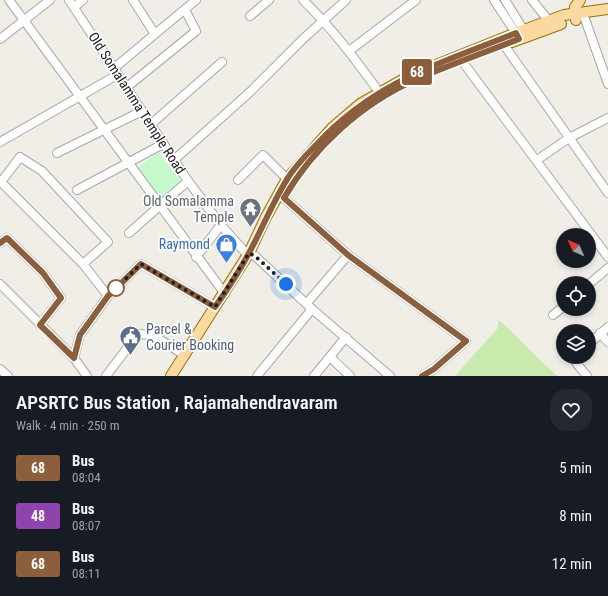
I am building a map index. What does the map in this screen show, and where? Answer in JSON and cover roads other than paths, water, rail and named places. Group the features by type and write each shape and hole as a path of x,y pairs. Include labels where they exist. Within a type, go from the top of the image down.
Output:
{"main road":[{"path":"579,18 575,7 580,0"},
{"path":"171,376 215,307 252,255 266,217 287,179 332,128 360,104 411,75 522,35 608,9"},
{"path":"179,376 252,255 293,183 336,133 364,110 414,81 504,45 549,21 564,15 579,18 608,16"}],"street":[{"path":"9,0 196,257 225,294"},
{"path":"0,39 50,0"},
{"path":"72,3 83,0"},
{"path":"133,0 155,34"},
{"path":"0,142 115,72 155,34 196,0"},
{"path":"250,16 269,0"},
{"path":"303,0 323,20 349,51 379,92"},
{"path":"174,160 250,92 323,20 346,0"},
{"path":"349,51 416,0"},
{"path":"494,0 522,35"},
{"path":"505,0 522,35"},
{"path":"532,0 549,21"},
{"name":"Old Somalamma Temple Road","path":"72,3 150,125 188,181 221,225 244,251 252,255 390,376"},
{"path":"127,87 196,31 185,10"},
{"path":"579,18 608,84"},
{"path":"504,45 608,193"},
{"path":"150,125 222,62"},
{"path":"462,62 537,160 608,257"},
{"path":"57,153 142,111"},
{"path":"537,160 569,138 608,118"},
{"path":"77,190 163,144"},
{"path":"238,180 263,155 287,179"},
{"path":"82,264 108,242 42,171 20,157 0,182 82,264 108,296"},
{"path":"129,233 188,181"},
{"path":"284,198 348,255 466,341 434,369 422,376"},
{"path":"196,257 221,225"},
{"path":"0,243 7,238 43,273 61,298 40,325"},
{"path":"257,376 348,255"},
{"path":"74,358 80,335 108,296 141,264 215,307"},
{"path":"596,278 608,268"},
{"path":"0,284 74,358 87,376"},
{"path":"596,338 608,327"},
{"path":"106,376 138,334 153,335 184,355"},
{"path":"600,334 608,342"},
{"path":"316,376 346,337"},
{"path":"330,357 350,376"},
{"path":"577,364 587,376"},
{"path":"0,369 8,376"}],"place":[{"name":"Old Somalamma Temple","path":"250,228"},
{"name":"Raymond","path":"226,264"},
{"name":"Parcel & Courier Booking","path":"130,356"}]}
